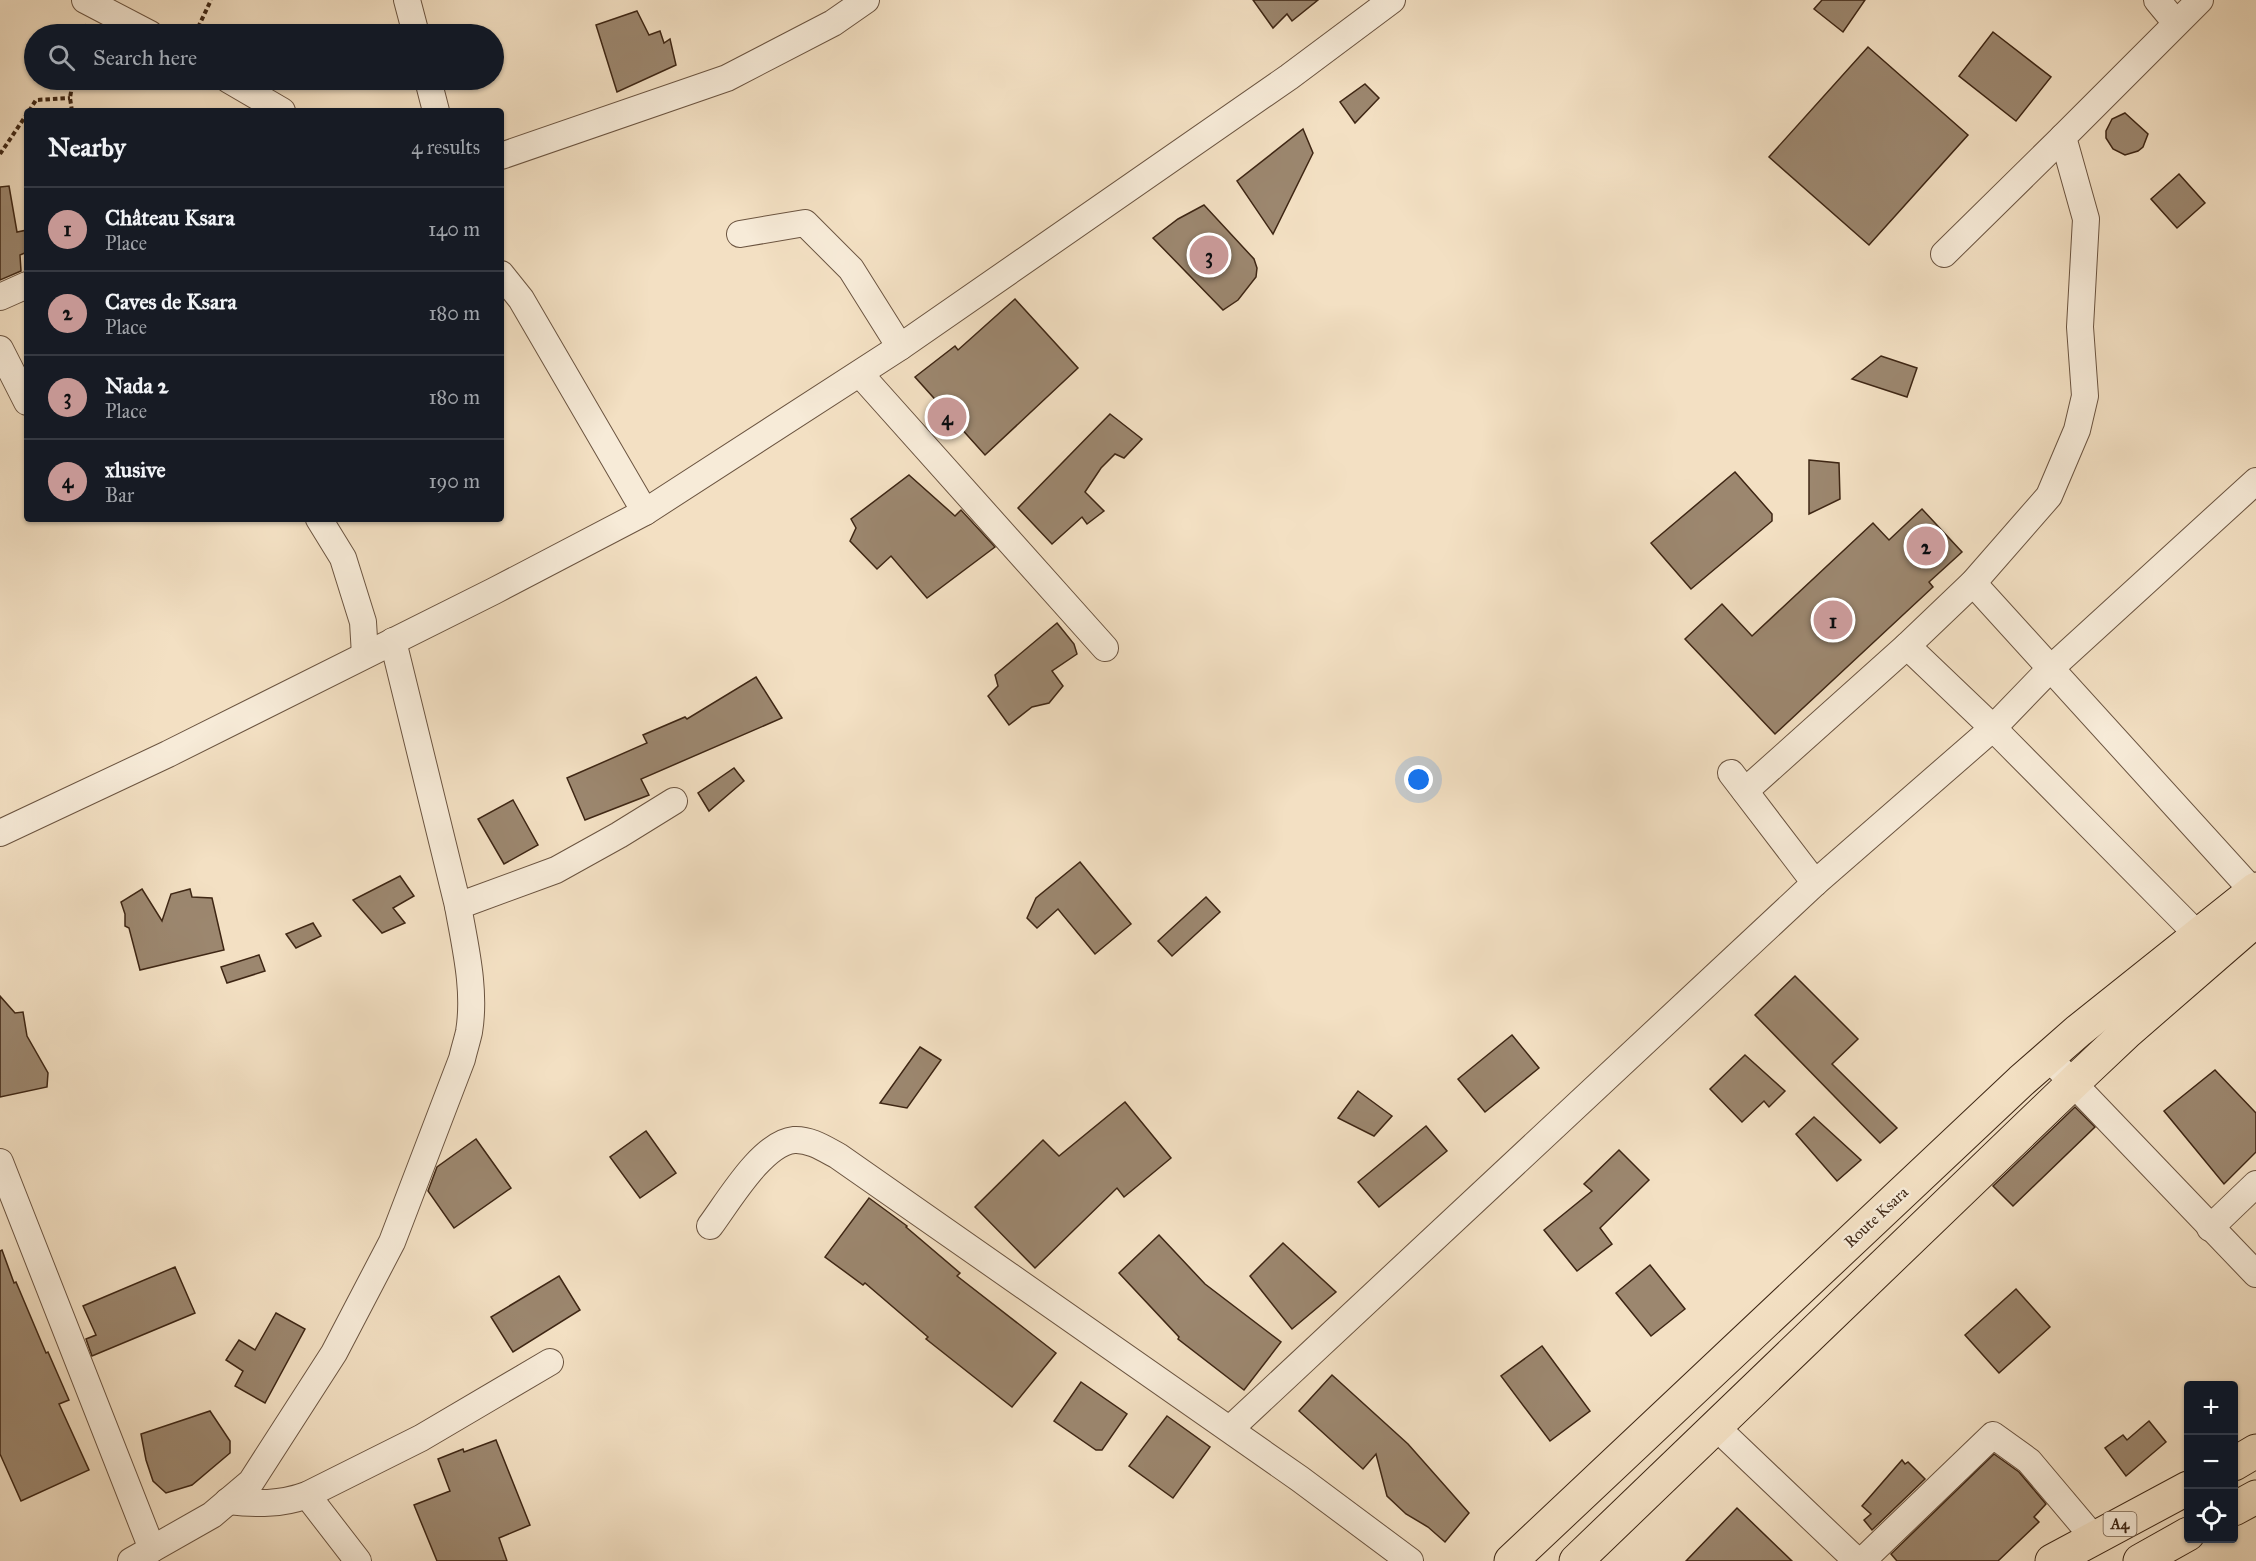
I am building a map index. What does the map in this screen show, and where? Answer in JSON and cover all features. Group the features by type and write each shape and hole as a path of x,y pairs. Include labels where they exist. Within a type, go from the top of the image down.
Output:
{"main road":[{"name":"Route Ksara","path":"1576,1561 2127,1032 2207,945 2255,898"},
{"name":"Route Ksara","path":"1511,1561 2048,1057 2207,945"},
{"path":"2238,1462 2256,1451"},
{"name":"A4","path":"2052,1561 2186,1489"},
{"path":"2238,1507 2256,1497"},
{"name":"A4","path":"2140,1561 2184,1536"}],"street":[{"path":"85,0 131,24"},
{"path":"407,0 413,24"},
{"path":"504,155 726,78 833,23 866,0"},
{"path":"0,833 365,655 645,512 900,347 1289,76 1392,0"},
{"path":"2157,0 2176,23"},
{"path":"1944,254 2200,0"},
{"path":"247,90 277,108"},
{"path":"431,90 435,108"},
{"path":"1815,882 1738,782 1907,646 1972,583 2049,496 2077,430 2085,396 2080,327 2086,219 2063,137"},
{"path":"740,234 805,223 851,269 900,347"},
{"path":"504,278 521,299 645,512"},
{"path":"0,297 24,286"},
{"path":"0,349 24,396"},
{"path":"860,374 1105,648"},
{"path":"1230,1429 1815,882 1993,728 2050,669 2256,481"},
{"path":"321,522 343,558 363,622 365,655"},
{"path":"1972,583 2255,898"},
{"path":"0,1162 141,1555 212,1515 251,1482 334,1353 392,1242 462,1059 469,1031 470,983 458,906 393,641"},
{"path":"1907,646 1993,728 2207,945"},
{"path":"458,906 556,870 674,801"},
{"path":"2048,1057 2256,1274"},
{"path":"710,1226 755,1166 772,1150 786,1142 796,1140 821,1146 848,1162 1230,1429 1410,1561"},
{"path":"2211,1228 2256,1184"},
{"path":"228,1501 264,1505 292,1501 306,1495 421,1438 550,1362"},
{"path":"1716,1427 1857,1561"},
{"path":"1862,1561 1993,1435 2029,1461 2094,1538"},
{"path":"306,1495 358,1561"}],"path":[{"path":"200,24 211,0"},
{"path":"71,90 72,108"},
{"path":"31,108 36,100 70,98"},
{"path":"0,154 24,119"}],"building":[{"path":"1253,0 1318,0 1292,21 1287,14 1273,28"},
{"path":"1822,0 1865,0 1843,32 1814,9"},
{"path":"637,11 649,35 660,31 664,43 670,39 676,65 617,92 596,25"},
{"path":"1993,32 2051,77 2016,121 1959,76"},
{"path":"1868,47 1968,135 1869,245 1769,157"},
{"path":"1365,84 1379,98 1355,123 1340,102"},
{"path":"2125,113 2148,134 2143,147 2125,155 2113,149 2106,138 2106,131 2112,119"},
{"path":"1303,129 1313,153 1273,234 1237,181"},
{"path":"2179,174 2205,203 2177,228 2151,199"},
{"path":"9,186 17,232 24,231 24,253 20,255 21,271 0,280 0,187"},
{"path":"1204,205 1254,259 1257,268 1256,277 1238,300 1223,310 1153,238 1178,219"},
{"path":"1015,299 1078,368 985,455 915,377 955,346 958,350"},
{"path":"1881,356 1917,368 1907,397 1852,379"},
{"path":"1110,414 1142,439 1124,458 1115,454 1101,468 1085,492 1104,511 1087,524 1082,517 1052,544 1018,508"},
{"path":"1809,460 1839,463 1840,499 1809,514"},
{"path":"1735,472 1772,514 1772,521 1691,589 1651,543"},
{"path":"909,475 955,516 961,510 995,547 927,598 891,556 877,569 850,541 856,528 851,519"},
{"path":"1922,509 1962,552 1929,582 1933,587 1775,734 1685,639 1722,604 1752,636 1873,523 1889,540"},
{"path":"1057,623 1074,644 1077,654 1052,671 1063,686 1049,703 1032,707 1009,725 988,696 998,686 995,675"},
{"path":"756,677 782,718 641,779 649,795 585,820 567,778 647,743 643,735 685,717 687,719"},
{"path":"734,768 744,781 709,811 698,793"},
{"path":"513,800 538,845 504,864 478,819"},
{"path":"1080,862 1131,924 1095,954 1058,909 1037,928 1027,918 1036,898"},
{"path":"400,876 414,896 393,908 405,923 382,933 353,900"},
{"path":"142,889 162,921 171,894 190,889 192,897 212,898 224,950 140,970 129,928 125,926 125,914 121,902"},
{"path":"1206,897 1220,912 1172,956 1158,941"},
{"path":"313,923 321,936 296,948 286,934"},
{"path":"259,955 265,971 227,983 221,967"},
{"path":"1795,976 1858,1039 1832,1064 1897,1128 1880,1143 1755,1015"},
{"path":"0,996 15,1013 23,1012 27,1036 48,1073 47,1087 0,1097"},
{"path":"1512,1035 1539,1068 1485,1112 1458,1079"},
{"path":"920,1047 941,1060 907,1108 880,1103"},
{"path":"1745,1055 1785,1091 1769,1107 1764,1101 1742,1122 1710,1089"},
{"path":"2215,1070 2256,1113 2256,1152 2224,1184 2164,1111"},
{"path":"1358,1091 1392,1116 1374,1136 1338,1118"},
{"path":"1125,1102 1171,1158 1124,1197 1117,1188 1035,1268 975,1207 1043,1140 1059,1156"},
{"path":"2075,1107 2095,1127 2013,1206 1993,1186"},
{"path":"1814,1117 1861,1160 1837,1181 1796,1134"},
{"path":"1426,1126 1447,1151 1379,1207 1358,1182"},
{"path":"646,1131 676,1173 640,1198 610,1157"},
{"path":"476,1139 511,1188 454,1228 428,1191 437,1167"},
{"path":"1619,1150 1649,1180 1600,1228 1612,1244 1577,1271 1544,1230 1592,1191 1584,1184"},
{"path":"869,1198 907,1226 960,1273 957,1276 1056,1353 1012,1407 926,1339 928,1337 865,1283 863,1285 825,1257"},
{"path":"1159,1235 1205,1284 1281,1342 1244,1390 1178,1339 1179,1337 1119,1273"},
{"path":"1283,1243 1336,1292 1292,1329 1250,1276"},
{"path":"2,1250 14,1283 16,1282 69,1400 59,1404 89,1470 21,1501 0,1454 0,1251"},
{"path":"1650,1265 1685,1309 1651,1336 1616,1293"},
{"path":"175,1267 195,1313 92,1356 86,1339 96,1335 83,1306"},
{"path":"559,1276 580,1310 513,1352 491,1317"},
{"path":"2016,1289 2050,1327 1999,1373 1965,1335"},
{"path":"276,1313 305,1329 265,1403 235,1386 243,1371 226,1360 239,1340 255,1350"},
{"path":"1542,1346 1590,1411 1550,1441 1501,1376"},
{"path":"1332,1375 1408,1444 1469,1513 1445,1542 1428,1527 1406,1514 1387,1496 1376,1454 1363,1469 1299,1411"},
{"path":"1081,1382 1127,1414 1102,1450 1096,1450 1054,1421"},
{"path":"210,1411 230,1441 230,1453 192,1485 166,1493 153,1481 141,1434"},
{"path":"1167,1416 1210,1447 1173,1498 1129,1466"},
{"path":"2149,1421 2166,1442 2126,1476 2105,1448 2123,1435 2127,1440"},
{"path":"496,1440 530,1525 499,1538 507,1561 437,1561 414,1505 450,1491 438,1459"},
{"path":"1994,1454 2019,1472 2046,1504 2034,1517 2039,1522 1998,1561 1897,1561 1891,1554"},
{"path":"1902,1460 1905,1464 1908,1462 1925,1479 1872,1530 1864,1520 1871,1514 1862,1506"},
{"path":"1737,1508 1792,1561 1686,1561"}],"place":[{"name":"Nada 2","path":"1209,255"},
{"name":"xlusive","path":"947,417"},
{"name":"Caves de Ksara","path":"1926,546"},
{"name":"Château Ksara","path":"1833,620"}]}
